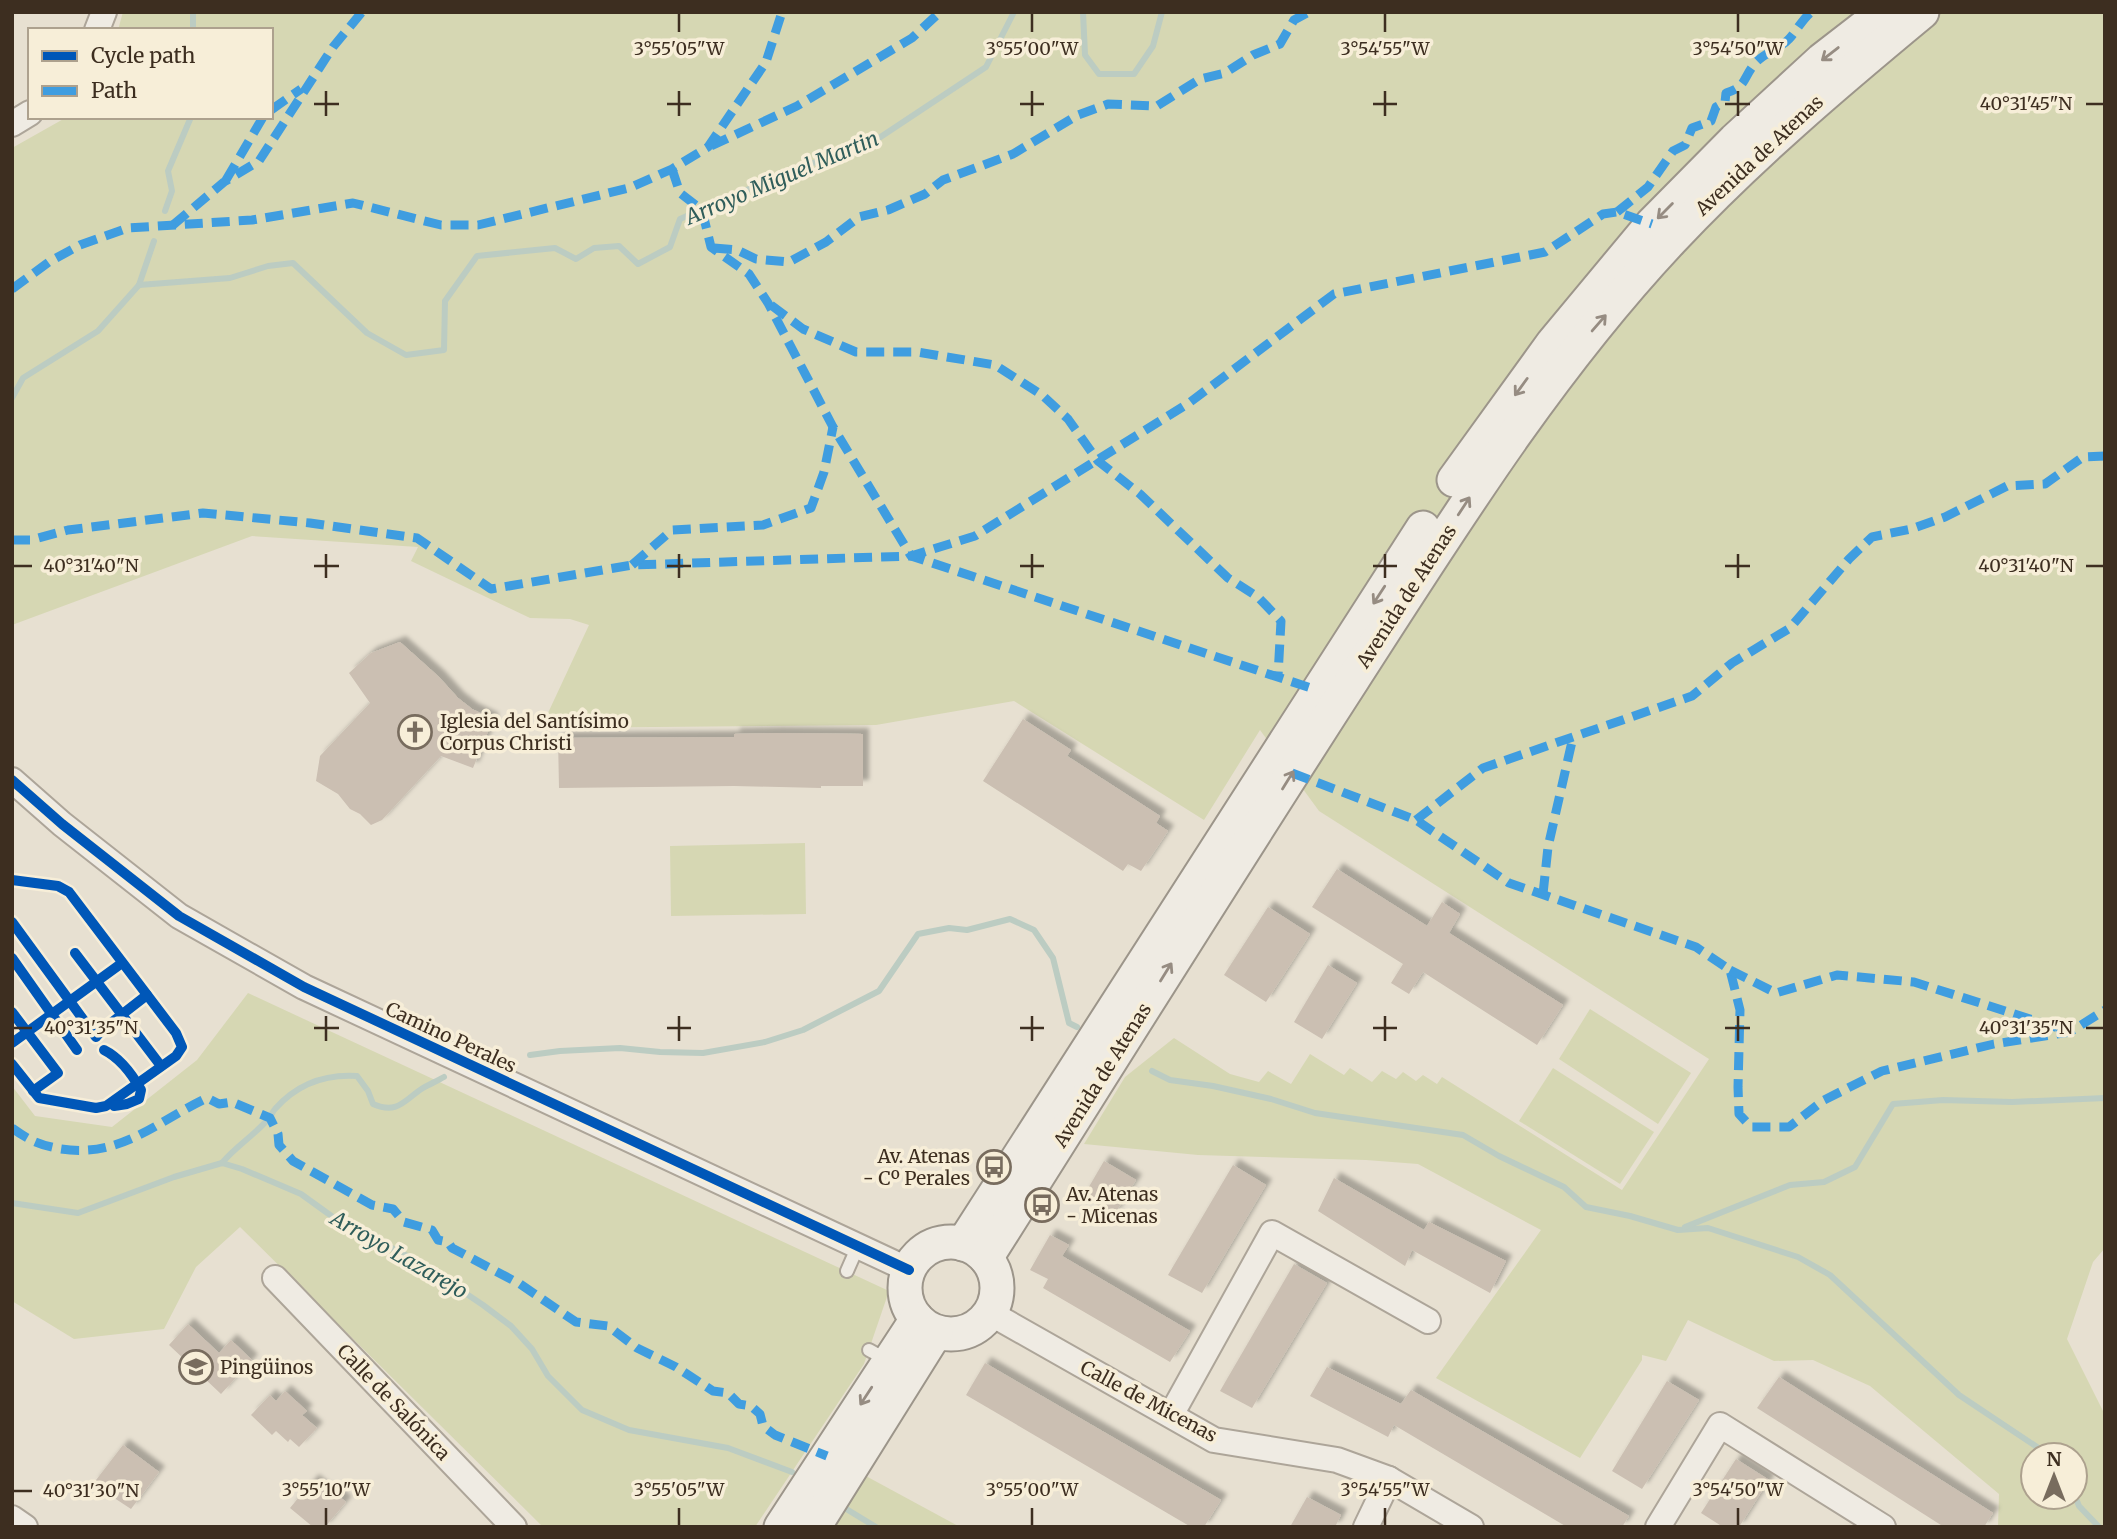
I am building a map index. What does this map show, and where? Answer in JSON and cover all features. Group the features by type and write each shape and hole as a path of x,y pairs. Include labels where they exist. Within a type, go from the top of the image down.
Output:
{"main road":[{"name":"Avenida de Atenas","path":"975,1251 1462,467 1553,344 1651,224 1735,140 1812,69 1884,12"},
{"name":"Avenida de Atenas","path":"975,1251 1292,773 1479,483 1589,335 1671,240 1754,158 1842,78 1922,12"},
{"path":"947,1243 975,1251 994,1271 996,1299 990,1313 972,1329 961,1333 948,1334 926,1325 910,1308 906,1296 909,1270 918,1257 931,1247 947,1243"},
{"path":"781,1527 879,1355 926,1325"},
{"path":"814,1527 926,1325"}],"street":[{"path":"12,124 28,114"},
{"name":"Camino Perales","path":"12,780 62,824 179,916 304,987 909,1270"},
{"path":"1171,1415 1272,1233 1428,1321"},
{"name":"Calle de Salónica","path":"275,1278 513,1527"},
{"name":"Calle de Micenas","path":"990,1313 1214,1440 1337,1460 1389,1479 1471,1527"},
{"path":"1658,1527 1720,1425 1883,1527"},
{"path":"1366,1527 1389,1479"},
{"path":"12,1518 25,1527"}],"lane":[{"path":"847,1271 858,1246"}],"green space":[{"path":"123,12 2105,12 2105,1248 2093,1262 2067,1339 2105,1415 2105,1527 1998,1527 1999,1494 1870,1386 1813,1360 1774,1361 1688,1320 1666,1361 1642,1355 1642,1360 1580,1458 1436,1378 1541,1230 1418,1164 1198,1155 1084,1144 1125,1077 1174,1038 1230,1074 1259,1082 1268,1071 1291,1084 1310,1054 1344,1075 1350,1068 1372,1082 1382,1071 1396,1079 1403,1072 1416,1081 1423,1075 1437,1084 1442,1077 1622,1190 1709,1059 1319,811 1260,730 1204,820 1014,701 876,725 541,728 589,625 570,619 530,618 411,561 418,547 252,536 12,625 12,148 63,119 273,119 273,28 119,28"},
{"path":"805,843 806,914 671,916 670,846"},
{"path":"248,993 889,1291 864,1364 755,1527 543,1527 240,1227 196,1267 164,1329 74,1339 12,1301 12,1086 35,1116 112,1127 197,1060"},
{"path":"1590,1009 1691,1073 1658,1124 1559,1059"},
{"path":"1553,1068 1654,1132 1620,1184 1519,1121"},
{"path":"864,1475 960,1527 832,1527"}],"building":[{"name":"Iglesia del Santísimo Corpus Christi","path":"400,642 458,698 472,709 493,719 473,768 441,756 382,820 371,825 350,809 338,794 316,781 320,756 370,703 349,673 371,653"},
{"path":"1023,719 1071,750 1067,756 1160,816 1156,823 1168,831 1141,871 1128,864 1123,871 983,781"},
{"path":"734,734 863,734 863,786 559,788 558,738 734,737"},
{"path":"1337,869 1427,926 1442,902 1460,914 1449,933 1563,1005 1537,1045 1423,972 1409,994 1391,983 1403,964 1312,907"},
{"path":"1268,907 1310,934 1266,1002 1224,975"},
{"path":"1328,965 1357,983 1322,1039 1294,1022"},
{"path":"1104,1161 1136,1180 1114,1215 1083,1197"},
{"path":"1233,1165 1266,1185 1202,1293 1168,1275"},
{"path":"1334,1178 1424,1230 1429,1222 1506,1261 1490,1293 1412,1250 1405,1266 1318,1211"},
{"path":"1050,1235 1069,1245 1062,1256 1190,1331 1170,1362 1043,1288 1048,1279 1030,1270"},
{"path":"1294,1264 1327,1283 1252,1408 1220,1391"},
{"path":"188,1324 219,1353 231,1340 252,1360 221,1394 169,1345"},
{"path":"985,1363 1221,1500 1204,1527 1191,1527 966,1395"},
{"path":"1327,1367 1401,1404 1411,1390 1629,1516 1622,1527 1567,1527 1394,1425 1388,1437 1310,1396"},
{"path":"1779,1377 1993,1513 1984,1527 1944,1527 1757,1408"},
{"path":"1667,1381 1699,1400 1642,1489 1612,1471"},
{"path":"285,1391 307,1411 302,1415 317,1428 299,1447 290,1439 288,1442 276,1431 272,1435 251,1415 270,1395 276,1401"},
{"path":"123,1445 159,1472 131,1509 93,1484"},
{"path":"1736,1459 1769,1480 1739,1527 1723,1527 1701,1513"},
{"path":"313,1480 330,1494 332,1491 346,1502 325,1527 313,1527 290,1508"},
{"path":"1307,1497 1341,1515 1335,1527 1290,1527"}],"waterway":[{"path":"193,12 193,28"},
{"name":"Arroyo Miguel Martin","path":"12,398 23,378 98,331 139,285 230,278 268,266 293,263 367,333 406,355 444,350 445,301 477,256 555,248 576,259 594,248 619,246 638,264 670,247 680,219 779,176 879,138 986,67 1014,12"},
{"name":"Arroyo Miguel Martin","path":"1083,12 1085,55 1099,74 1134,74 1153,46 1162,12"},
{"path":"165,211 172,191 168,171 190,119"},
{"path":"139,285 154,241"},
{"path":"530,1055 620,1048 703,1053 765,1042 803,1030 879,991 918,934 949,928 967,930 1010,919 1034,930 1053,958 1069,1023 1077,1027"},
{"path":"1152,1071 1170,1080 1271,1099 1315,1113 1463,1135 1499,1156 1564,1187 1586,1207 1678,1230 1708,1228 1798,1257 1830,1275 1959,1395 2028,1441"},
{"path":"222,1163 264,1124 283,1100 312,1082 333,1077 357,1076 368,1091 373,1104 389,1108 400,1105 444,1077"},
{"path":"1685,1227 1790,1185 1824,1182 1855,1167 1893,1104 1943,1100 2012,1102 2105,1098"},
{"name":"Arroyo Lazarejo","path":"12,1203 78,1213 174,1177 222,1163 242,1169 301,1194 337,1220 419,1262 483,1305 511,1326 532,1349 548,1376 582,1410 629,1430 728,1448 792,1472"},
{"name":"Arroyo Lazarejo","path":"843,1507 876,1527"},
{"path":"2084,1511 2099,1527"}],"marked path":[{"path":"173,225 224,182 259,161 333,47 362,12"},
{"path":"12,289 49,262 80,245 128,228 252,220 353,203 441,225 478,225 629,188 672,169 708,147 766,62 782,12"},
{"path":"711,146 797,106 912,38 940,12"},
{"path":"714,248 737,250 756,259 789,262 826,242 859,217 888,210 925,194 943,180 1013,154 1078,115 1108,104 1157,106 1200,79 1225,73 1253,55 1280,44 1294,20 1309,12"},
{"path":"1617,212 1648,187 1673,151 1685,145 1692,128 1711,121 1716,107 1725,102 1726,93 1741,85 1757,62 1789,39 1811,12"},
{"path":"273,109 301,89"},
{"path":"226,180 262,119"},
{"path":"672,169 680,193 702,210 711,247 749,274 768,303 833,427 911,556 1317,690"},
{"path":"12,540 31,540 68,530 203,513 310,523 417,538 491,589 632,565 911,556 975,536 1189,403 1334,294 1545,252 1603,214 1617,212 1652,224"},
{"path":"771,305 803,329 856,352 917,352 995,365 1042,395 1068,419 1098,461 1140,494 1228,578 1258,597 1281,621 1278,676"},
{"path":"632,565 672,530 763,525 811,508 824,472 833,427"},
{"path":"1416,820 1483,768 1692,696 1732,663 1790,628 1849,559 1872,537 1911,529 1945,517 2007,486 2045,484 2083,457 2105,456"},
{"path":"1543,894 1548,847 1573,737"},
{"path":"1292,773 1416,820 1509,883 1696,947 1730,970 1740,1010 1739,1114 1751,1127 1789,1127 1824,1100 1882,1071 1994,1044 2070,1032 2105,1010"},
{"path":"1730,970 1776,993 1837,975 1914,982 2068,1031"},
{"path":"12,1128 41,1144 61,1149 102,1148 137,1136 207,1098 219,1104 232,1102 270,1118 278,1134 279,1145 293,1161 372,1205 393,1209 404,1222 432,1230 438,1240 448,1242 452,1248 520,1284 576,1322 608,1326 637,1348 676,1367 713,1391 728,1393 739,1404 751,1406 760,1414 763,1426 775,1435 827,1456"}],"cycle path":[{"path":"12,780 62,824 179,916 304,987 909,1270"},
{"path":"12,880 58,886 69,892 176,1033 182,1047 176,1056 106,1106 96,1108 39,1098 12,1064"},
{"path":"12,922 96,1037 147,995"},
{"path":"75,953 161,1066"},
{"path":"12,958 77,1050"},
{"path":"12,1043 122,963"},
{"path":"12,1012 58,1073 33,1091"},
{"path":"104,1050 125,1067 141,1090 139,1099 114,1106"}],"place":[{"name":"Iglesia del Santísimo Corpus Christi","path":"415,732"},
{"name":"Av. Atenas - Cº Perales","path":"994,1167"},
{"name":"Av. Atenas - Micenas","path":"1042,1205"},
{"name":"Pingüinos","path":"196,1367"}]}
